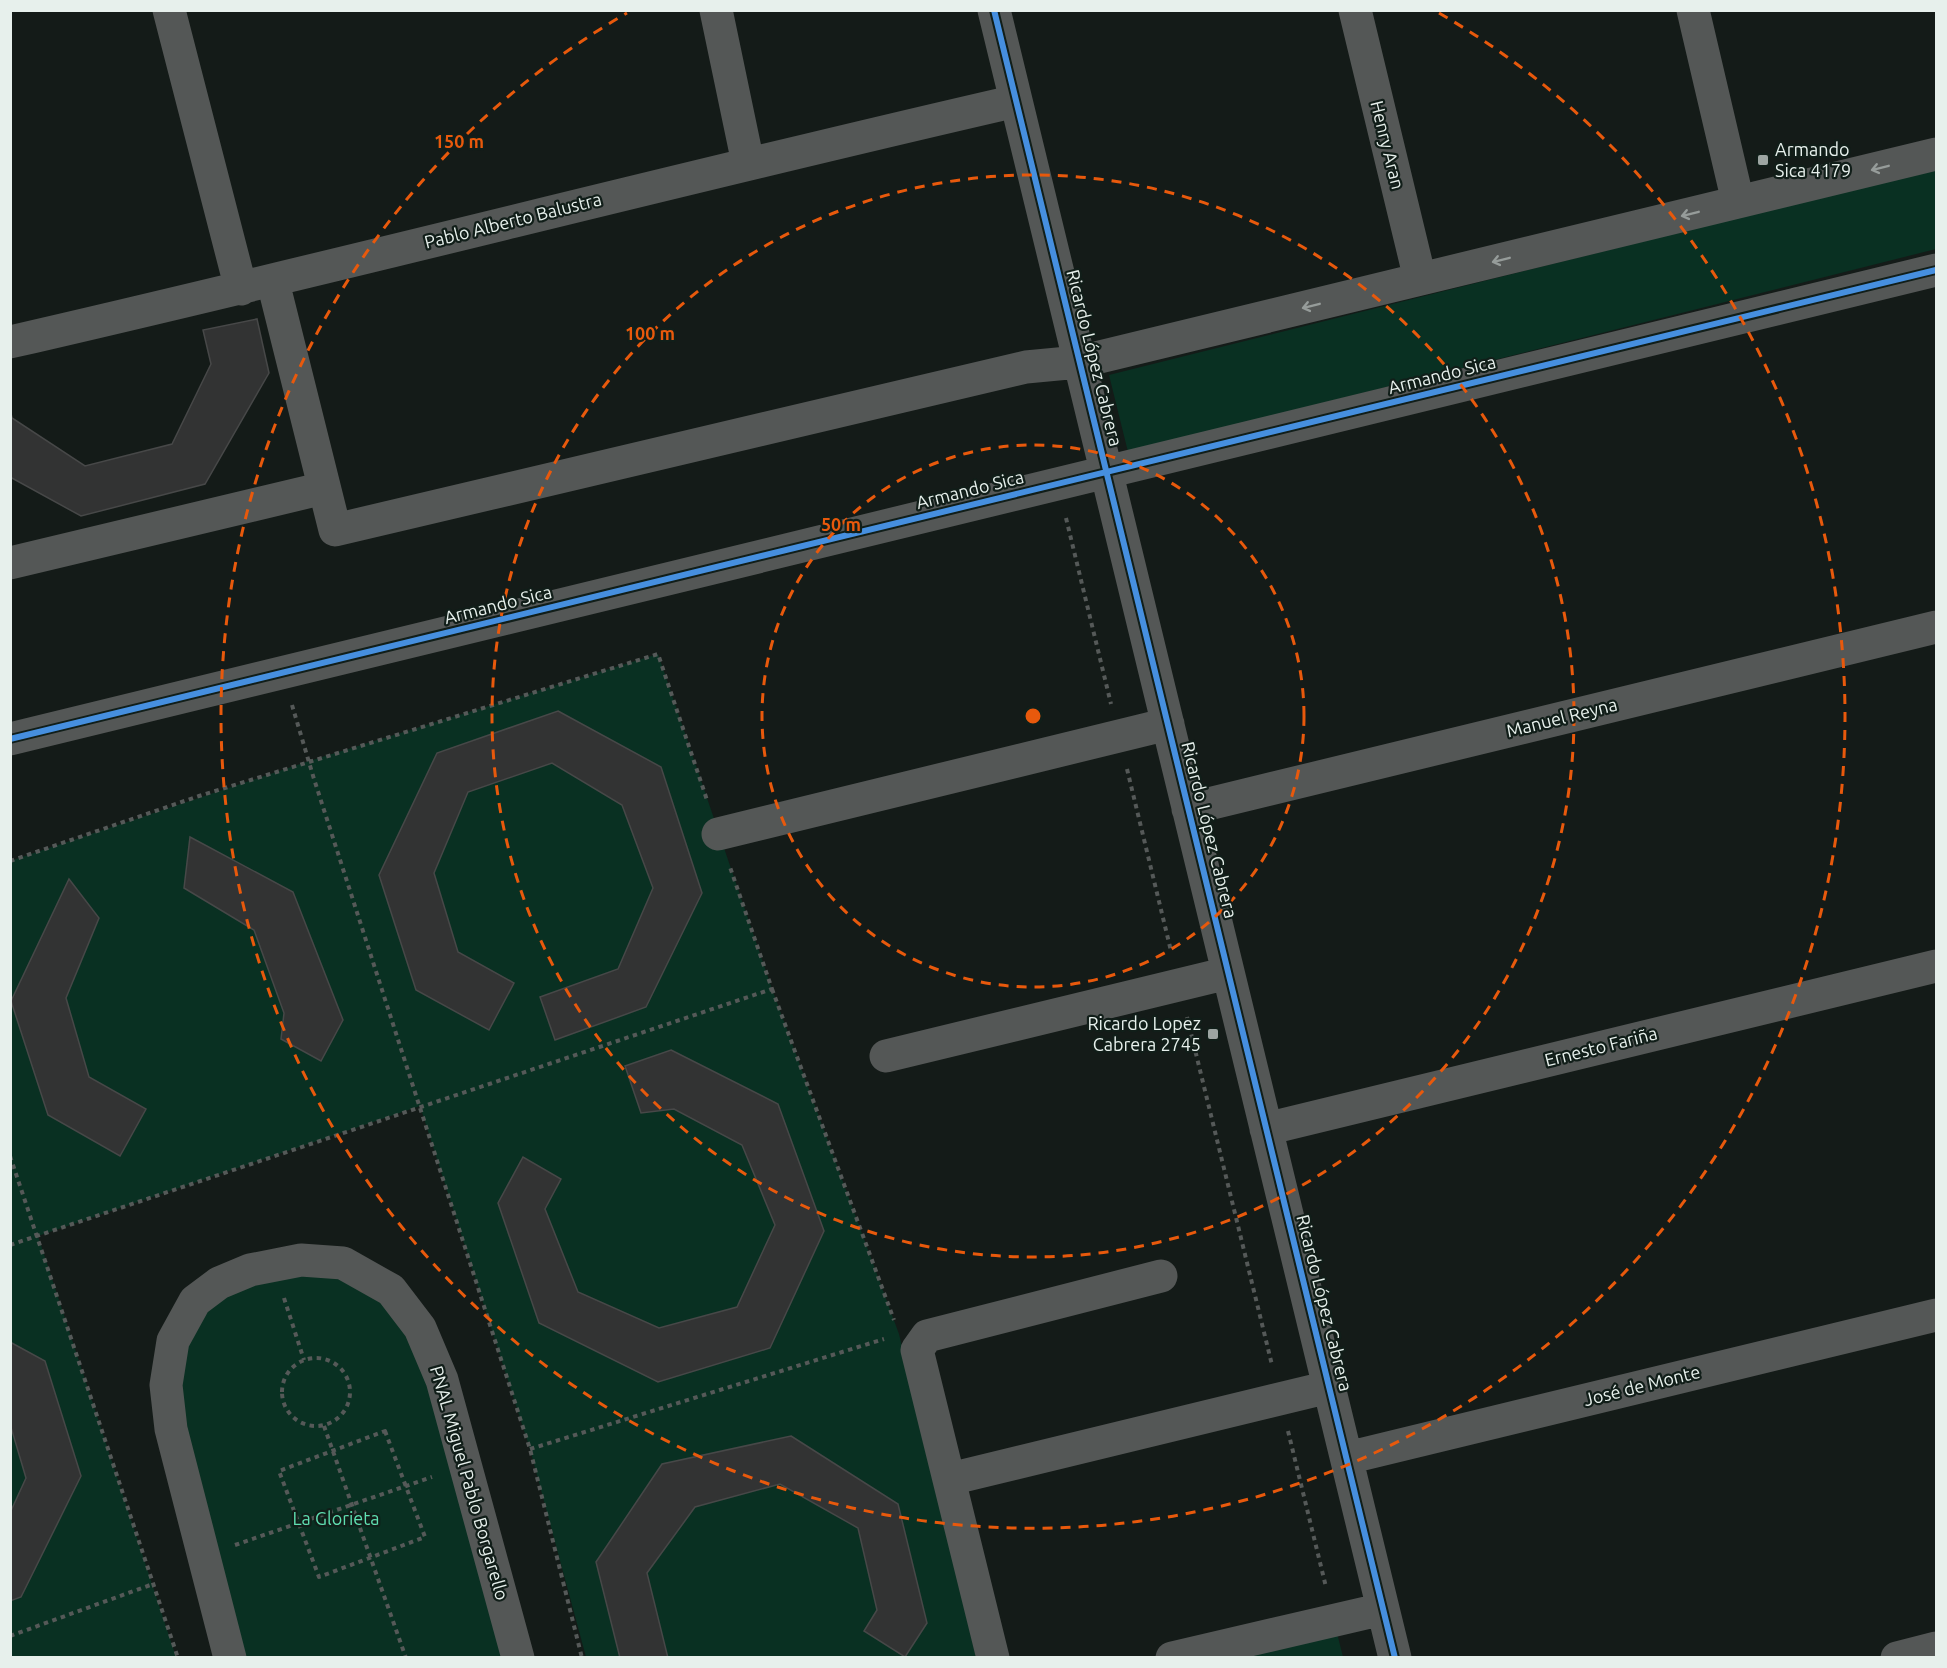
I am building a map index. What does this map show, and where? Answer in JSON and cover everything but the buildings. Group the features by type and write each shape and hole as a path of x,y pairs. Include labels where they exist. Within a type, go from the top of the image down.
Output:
{"street":[{"path":"169,10 241,289"},
{"path":"716,10 748,163"},
{"name":"Ricardo López Cabrera","path":"994,10 1395,1658"},
{"name":"Henry Aran","path":"1354,10 1420,279"},
{"path":"1693,10 1738,202"},
{"name":"Pablo Alberto Balustra","path":"10,342 273,282 748,163 1016,101"},
{"path":"273,282 335,530 1026,367 1079,362 1936,154"},
{"name":"Armando Sica","path":"10,739 1936,270"},
{"path":"10,563 324,488"},
{"name":"Manuel Reyna","path":"1188,809 1936,627"},
{"path":"718,834 1168,724"},
{"name":"Ernesto Fariña","path":"1266,1129 1936,966"},
{"path":"886,1056 1228,973"},
{"name":"PNAL Miguel Pablo Borgarello","path":"230,1658 171,1429 166,1385 173,1341 195,1301 219,1283 250,1270 301,1260 343,1263 391,1290 420,1328 442,1380 518,1658"},
{"path":"993,1658 917,1350 927,1335 1161,1276"},
{"name":"José de Monte","path":"1347,1458 1936,1315"},
{"path":"950,1479 1329,1387"},
{"path":"1172,1658 1383,1609"},
{"path":"1897,1658 1936,1648"}],"path":[{"path":"1058,484 1334,1622"},
{"path":"10,861 309,761 658,654 772,989 895,1323"},
{"path":"283,672 309,761 530,1449 582,1658"},
{"path":"10,1245 772,989"},
{"path":"10,1156 178,1658"},
{"path":"274,1264 304,1360"},
{"path":"530,1449 888,1338"},
{"path":"327,1359 344,1373 348,1383 350,1394 342,1414 324,1425 302,1424 286,1409 282,1398 282,1386 286,1375 293,1366 304,1360 327,1359"},
{"path":"324,1425 406,1658"},
{"path":"385,1431 425,1537 319,1577 279,1471 333,1451 385,1431"},
{"path":"204,1556 465,1466"},
{"path":"10,1636 153,1584"}],"green space":[{"path":"1936,168 1936,249 1128,452 1109,375"},
{"path":"658,654 772,989 899,1334 976,1657 586,1657 530,1449 420,1106 38,1236 176,1657 11,1657 10,861 309,761"},
{"name":"La Glorieta","path":"343,1263 420,1328 518,1657 230,1657 171,1429 195,1301"},
{"path":"1334,1621 1343,1657 1189,1658"}],"cycle path":[{"path":"994,10 1395,1658"},
{"path":"10,739 1936,270"}],"place":[{"name":"Armando Sica 4179","path":"1763,160"},
{"name":"Ricardo Lopez Cabrera 2745","path":"1213,1034"}]}
